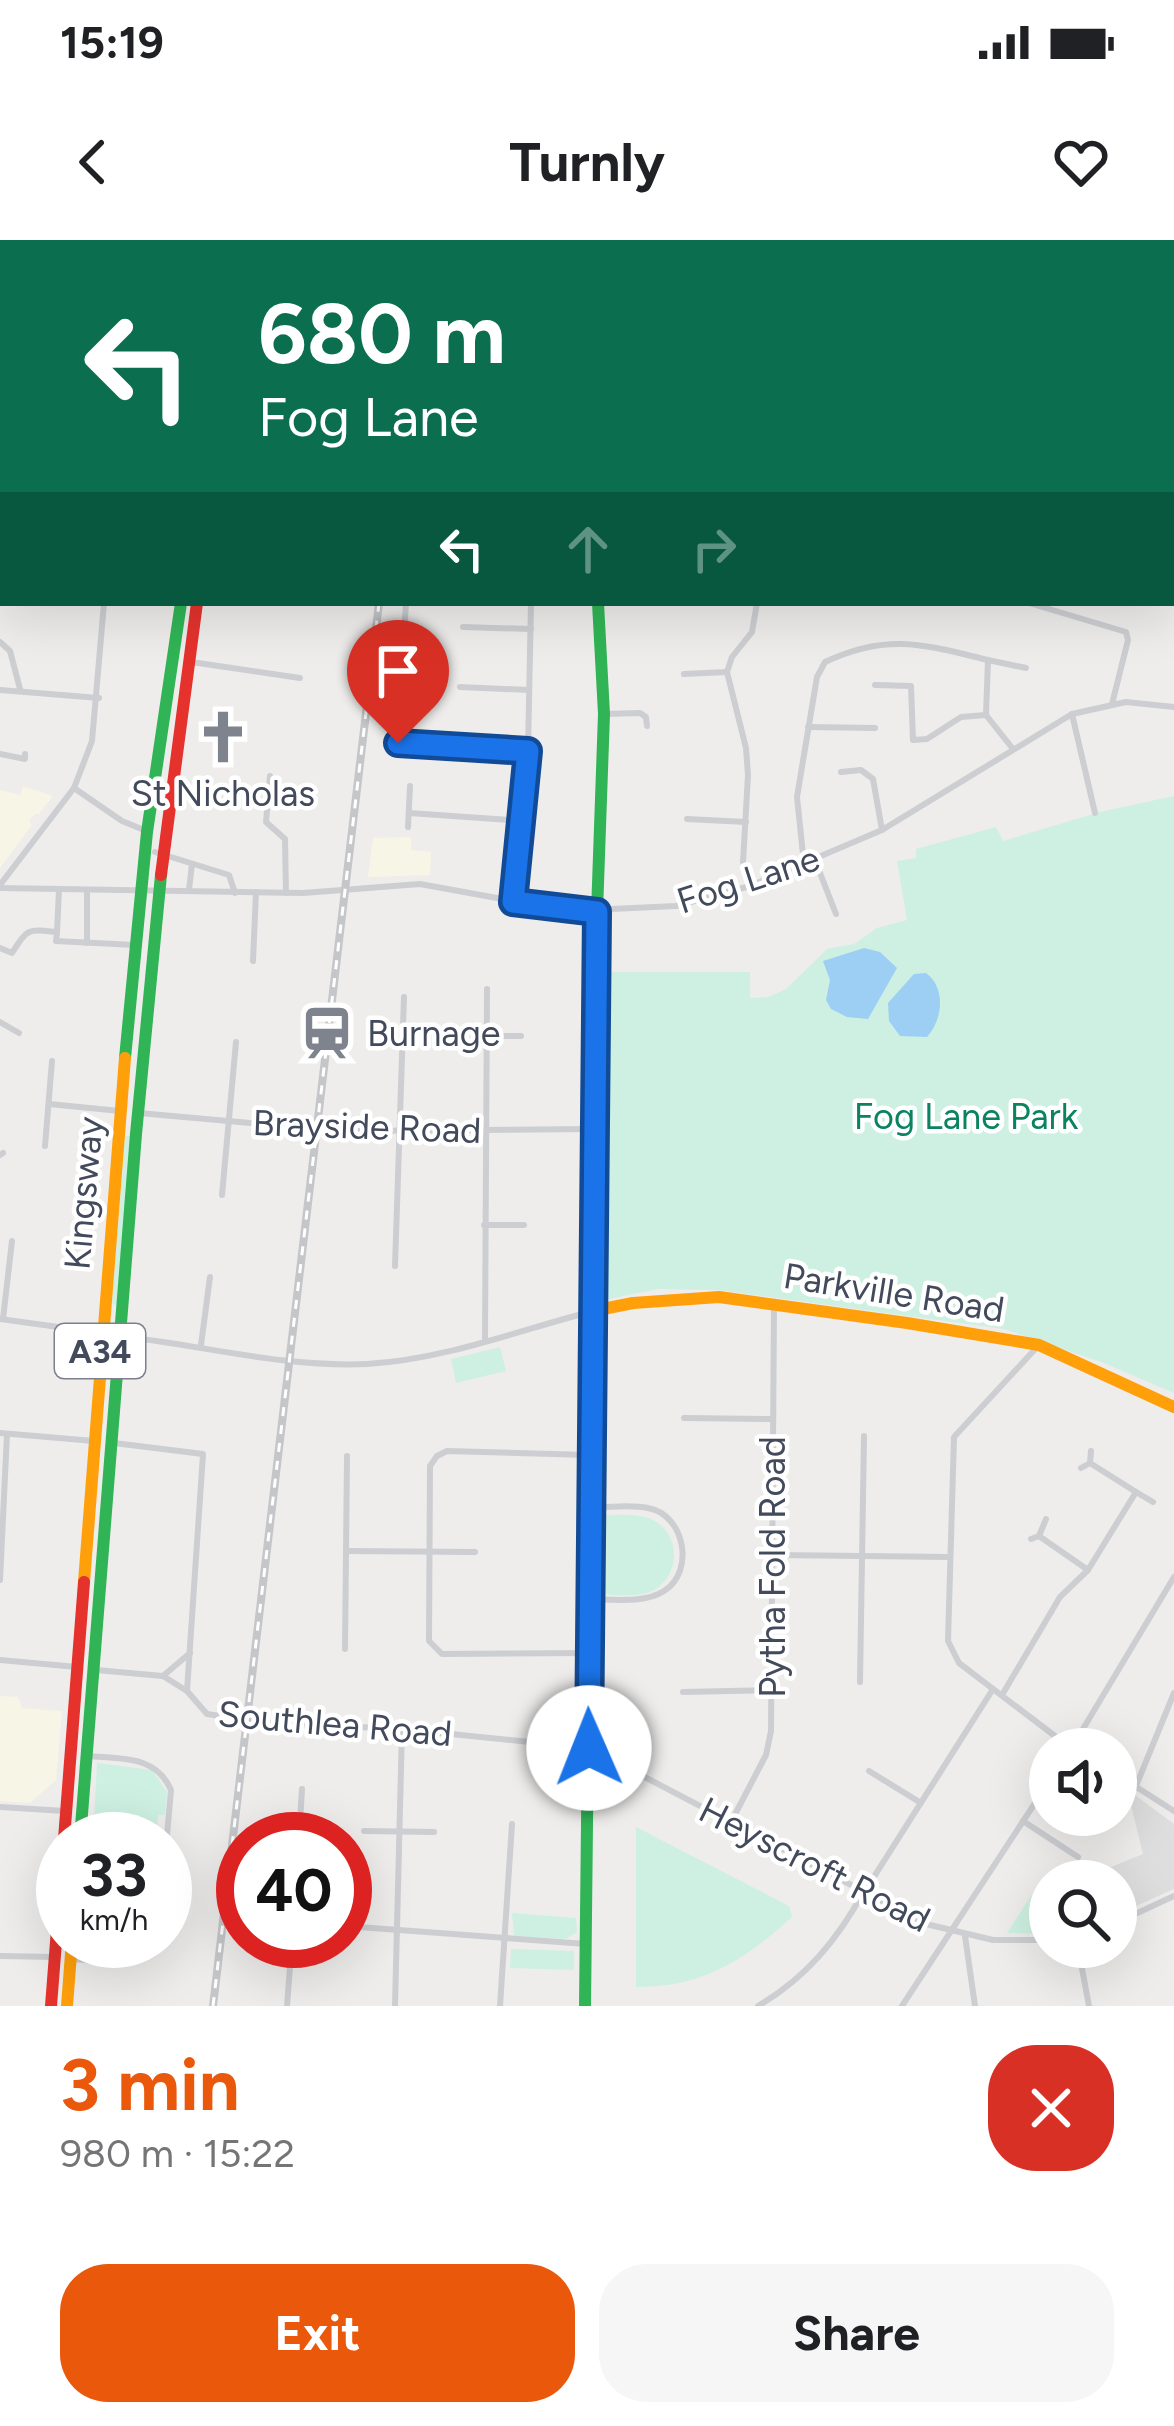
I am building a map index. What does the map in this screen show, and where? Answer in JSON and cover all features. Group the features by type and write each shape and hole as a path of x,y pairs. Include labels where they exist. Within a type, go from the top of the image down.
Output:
{"main road":[{"name":"Kingsway","path":"64,1811 140,891 147,832 159,788 181,606"},
{"name":"Kingsway","path":"81,1812 159,852 197,606"},
{"path":"585,2006 589,1455 604,714 598,606"},
{"path":"140,891 150,884 159,852 159,788 176,753"},
{"path":"134,994 142,970 149,898 158,891"},
{"name":"Parkville Road","path":"593,1312 633,1303 700,1298 774,1303 1040,1345 1174,1407"},
{"path":"64,1811 72,1812"},
{"name":"Kingsway","path":"51,2006 54,1968"},
{"path":"67,2006 70,1968"}],"street":[{"path":"0,886 74,788 92,741 104,606"},
{"path":"406,606 398,743 528,751"},
{"path":"513,902 528,751 531,606"},
{"path":"750,886 743,862 746,748 727,672 732,657 752,632 756,606"},
{"path":"1039,606 1126,632 1112,704"},
{"path":"463,627 530,629"},
{"path":"804,864 796,797 817,677 825,662 908,641 1026,668"},
{"path":"0,642 10,652 20,689"},
{"path":"401,648 428,649"},
{"path":"988,660 986,715 1012,749"},
{"path":"188,662 300,678"},
{"path":"684,674 727,672"},
{"path":"875,685 911,686 913,740 927,739 961,717 986,715"},
{"path":"460,687 530,689"},
{"path":"0,690 99,698"},
{"name":"Fog Lane","path":"0,886 286,893 420,884 597,912 688,904 750,886 882,830 1072,714 1139,702 1174,707"},
{"path":"604,714 640,713 647,726"},
{"path":"1072,714 1095,813"},
{"path":"808,727 875,728"},
{"path":"0,754 25,759 25,754"},
{"path":"841,772 861,770 873,779 882,830"},
{"path":"271,776 266,819 285,838 286,893"},
{"path":"408,827 410,786"},
{"path":"74,788 147,832"},
{"path":"409,813 523,821"},
{"path":"687,819 746,822"},
{"path":"159,852 229,875 235,893"},
{"path":"815,860 836,914"},
{"path":"189,891 192,864"},
{"path":"58,890 56,941 137,945"},
{"path":"87,890 87,943"},
{"path":"254,961 256,892"},
{"path":"0,948 12,953 32,929 57,932"},
{"path":"485,1340 487,989"},
{"path":"395,1266 404,998"},
{"path":"0,1022 20,1034"},
{"path":"486,1036 520,1036"},
{"path":"222,1195 236,1042"},
{"path":"45,1146 52,1061"},
{"path":"49,1104 119,1111"},
{"name":"Brayside Road","path":"139,1113 339,1131 594,1130"},
{"path":"484,1225 524,1225"},
{"path":"12,1241 1,1319 102,1333"},
{"path":"200,1345 210,1277"},
{"name":"Pytha Fold Road","path":"731,1822 770,1745 774,1303"},
{"path":"118,1336 310,1363 361,1364 435,1353 593,1312"},
{"path":"1040,1345 954,1437 948,1642 959,1663 1044,1728"},
{"path":"684,1418 773,1418"},
{"path":"0,1580 4,1433 94,1441"},
{"path":"860,1682 864,1436"},
{"path":"111,1442 203,1454 187,1691"},
{"path":"587,1653 442,1654 429,1641 430,1466 448,1451 589,1455"},
{"path":"1090,1451 1090,1463"},
{"path":"345,1649 347,1456"},
{"path":"1081,1468 1090,1463"},
{"path":"1090,1463 1153,1502"},
{"path":"1002,1695 1060,1597 1088,1570 1136,1492"},
{"path":"588,1599 661,1594 678,1576 682,1557 676,1526 664,1514 649,1508 590,1507"},
{"path":"1046,1520 1035,1537 1088,1570"},
{"path":"346,1551 475,1552"},
{"path":"773,1555 950,1557"},
{"path":"1084,1728 1174,1577"},
{"path":"163,1676 190,1653"},
{"path":"0,1660 76,1667"},
{"name":"Southlea Road","path":"96,1670 163,1676 187,1691 207,1714 266,1723 402,1729 589,1751"},
{"path":"758,2006 798,1978 826,1950 993,1689"},
{"path":"682,1691 771,1690"},
{"path":"1137,1784 1174,1693"},
{"path":"395,2006 402,1729"},
{"name":"Heyscroft Road","path":"589,1751 926,1924 965,1936 1029,1940"},
{"path":"88,1756 149,1763 167,1780 169,1812"},
{"path":"869,1771 921,1803"},
{"path":"1137,1787 1174,1811"},
{"path":"301,1812 302,1789"},
{"path":"0,1807 64,1811"},
{"path":"902,2006 1029,1812"},
{"path":"1023,1821 1078,1857"},
{"path":"500,2006 512,1824"},
{"path":"372,1831 434,1832"},
{"path":"1137,1913 1174,1896"},
{"path":"372,1929 586,1944"},
{"path":"965,1936 975,2006"},
{"path":"0,1956 36,1957"},
{"path":"287,2006 290,1968"},
{"path":"1082,1968 1089,2006"}],"shaded area":[{"path":"23,786 53,796 29,821 32,825 0,868 0,790 20,795"},
{"path":"411,837 411,850 431,852 430,875 368,877 373,838"},
{"path":"0,1696 18,1697 22,1708 62,1711 56,1780 30,1803 0,1801"},
{"path":"1137,1796 1174,1824 1174,1889 1137,1906 1137,1860 1128,1860 1143,1854"}],"green space":[{"name":"Fog Lane Park","path":"1174,796 1174,1393 1004,1329 718,1290 658,1289 604,1300 605,972 750,972 750,998 768,997 786,989 827,949 854,944 877,928 907,920 897,861 916,858 916,849 996,827 1003,841"},
{"path":"125,1136 131,1136 117,1305 112,1304"},
{"path":"500,1347 506,1371 456,1383 451,1359"},
{"path":"602,1515 645,1517 666,1531 674,1561 657,1588 636,1595 600,1594"},
{"path":"97,1763 152,1770 167,1792 165,1812 94,1812"},
{"path":"636,1827 789,1906 792,1917 721,1968 682,1982 636,1987"},
{"path":"1029,1899 1029,1934 1007,1933"},
{"path":"512,1913 576,1918 577,1932 566,1939 514,1936"},
{"path":"511,1949 574,1951 574,1970 510,1968"}],"water":[{"path":"864,948 880,952 897,968 868,1019 831,1009 826,1000 830,980 823,961"},
{"path":"926,973 939,995 936,1022 927,1037 900,1036 889,1021 888,1003 914,974"}],"railway":[{"path":"213,2006 379,606"}],"traffic: fast":[{"path":"125,1058 147,832 181,606"},
{"path":"585,2006 597,912 604,714 598,606"},
{"path":"82,1812 161,875"}],"traffic: slow":[{"path":"84,1582 125,1058"},
{"path":"593,1311 719,1297 907,1323 1039,1345 1174,1407"},
{"path":"67,2006 70,1968"}],"traffic: jam":[{"path":"161,875 197,606"},
{"path":"51,2006 84,1582"}],"place":[{"name":"St Nicholas","path":"223,737"},
{"name":"Burnage","path":"327,1033"}],"route":[{"path":"398,743 528,751 513,902 597,912 589,1748"}]}
